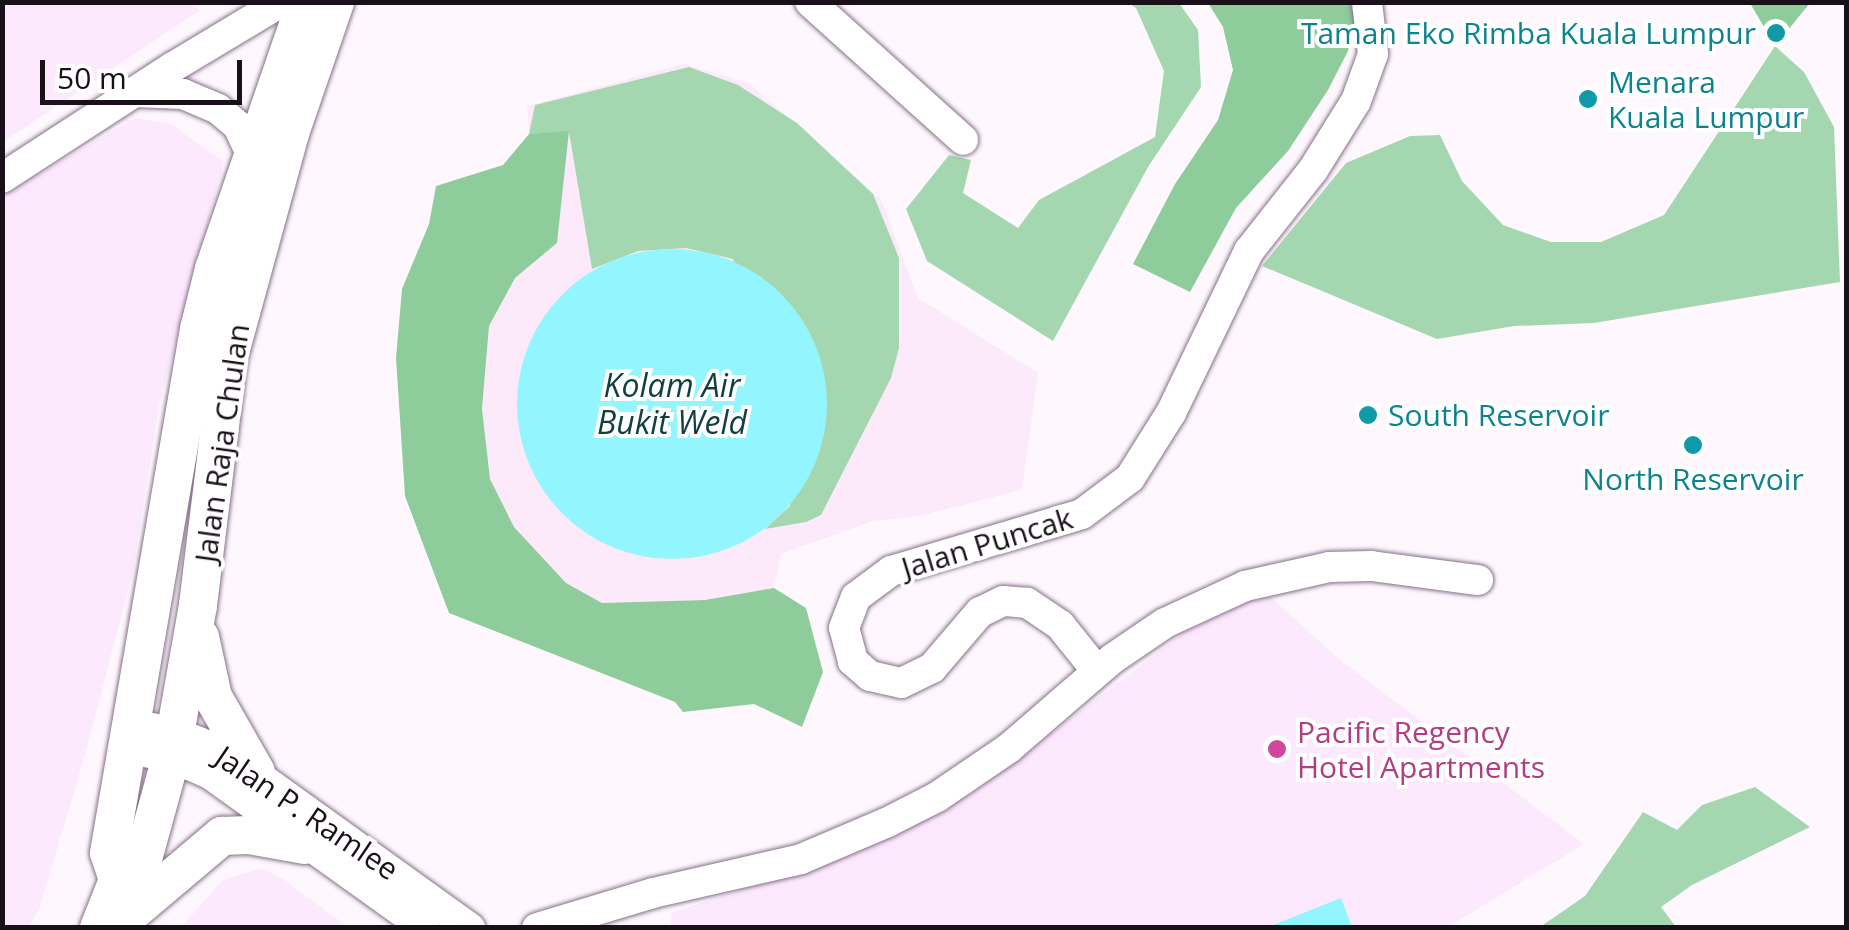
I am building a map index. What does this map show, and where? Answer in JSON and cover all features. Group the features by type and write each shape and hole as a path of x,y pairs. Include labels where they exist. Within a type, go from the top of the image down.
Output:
{"main road":[{"name":"Jalan Raja Chulan","path":"118,880 109,853 200,329 214,270 306,2"},
{"name":"Jalan Raja Chulan","path":"99,928 118,880 142,859 174,745 198,605 228,360 290,133 335,2"},
{"path":"198,605 201,652 213,697 256,772"},
{"path":"113,928 222,836 305,845"}],"street":[{"path":"2,178 282,2"},
{"path":"810,2 963,140"},
{"name":"Jalan Puncak","path":"1097,671 1060,626 1027,603 1003,601 980,612 932,668 901,683 870,676 853,661 844,628 856,597 891,571 1082,514 1130,478 1170,413 1249,250 1313,170 1356,101 1373,54 1367,2"},
{"path":"134,92 183,94 218,109 238,126 252,158"},
{"path":"537,928 653,893 801,859 886,824 937,797 1009,748 1097,671 1190,609 1279,576 1329,567 1371,566 1478,580"},
{"name":"Jalan P. Ramlee","path":"130,737 225,752 470,928"},
{"name":"Jalan P. Ramlee","path":"174,745 305,845 425,928"}],"shaded area":[{"path":"193,2 199,11 3,142 3,3"},
{"path":"684,64 749,83 881,200 918,298 1038,373 1022,490 919,516 873,521 781,554 774,588 705,600 602,603 566,583 514,527 490,479 482,409 489,326 515,278 557,243 568,131 529,134 527,106"},
{"path":"135,118 171,124 224,162 159,406 133,571 85,755 39,910 28,928 2,927 2,196"},
{"path":"1266,593 1340,660 1584,844 1448,927 671,928 671,913 836,858 971,794 1189,629"},
{"path":"262,868 348,927 181,927 223,880"}],"green space":[{"path":"1129,3 1179,3 1198,30 1201,87 1148,167 1053,341 927,261 906,209 949,155 971,160 963,193 1018,228 1039,200 1155,137 1164,71 1136,8"},
{"path":"1208,3 1351,3 1355,23 1348,51 1328,90 1288,151 1236,208 1190,292 1133,264 1175,184 1218,120 1233,70 1223,27"},
{"name":"Taman Eko Rimba Kuala Lumpur","path":"1750,3 1810,3 1775,46"},
{"path":"1775,46 1804,72 1834,127 1840,282 1594,323 1514,326 1437,339 1262,266 1346,163 1410,136 1440,135 1462,181 1503,225 1551,242 1601,242 1664,215"},
{"path":"689,67 738,85 797,123 873,194 899,258 899,348 891,378 821,515 806,522 765,529 790,506 733,259 686,248 638,251 592,269 569,132 529,134 535,105"},
{"path":"569,131 557,243 515,278 489,326 482,409 490,479 514,527 566,583 602,603 705,600 774,588 806,608 823,672 802,727 754,704 683,712 675,702 449,613 405,496 396,358 402,289 429,224 436,186 503,165 529,134"},
{"path":"1755,787 1810,827 1692,885 1661,907 1676,927 1540,927 1585,896 1643,812 1677,830 1702,805"}],"water":[{"name":"Kolam Air Bukit Weld","path":"672,249 702,252 731,261 782,294 815,345 824,374 824,434 815,463 782,514 731,547 702,556 672,559 642,556 613,547 562,514 529,463 520,434 517,404 520,374 529,345 562,294 613,261 642,252"},
{"path":"1341,898 1352,927 1273,925"}],"place":[{"name":"Taman Eko Rimba Kuala Lumpur","path":"1776,33"},
{"name":"Menara Kuala Lumpur","path":"1588,99"},
{"name":"South Reservoir","path":"1368,415"},
{"name":"North Reservoir","path":"1693,445"},
{"name":"Pacific Regency Hotel Apartments","path":"1277,749"}]}
